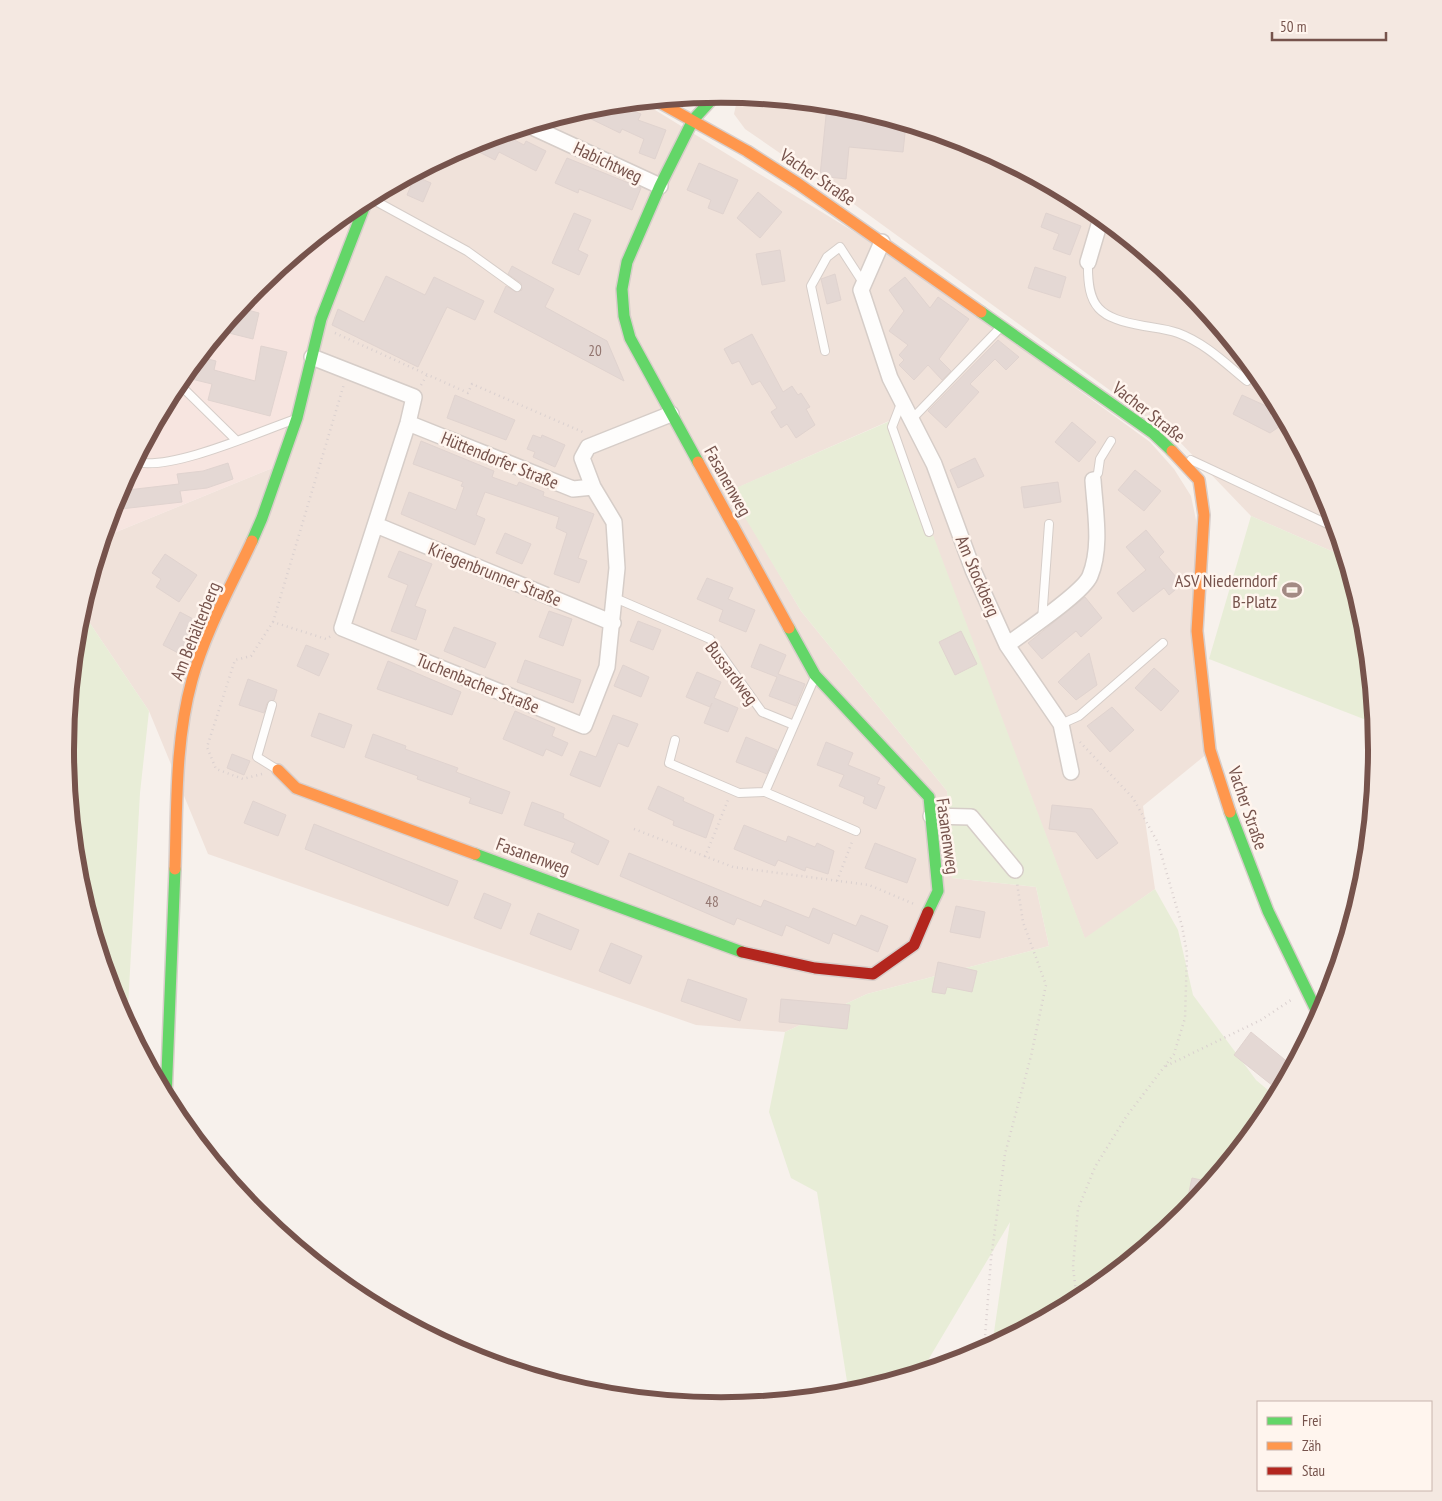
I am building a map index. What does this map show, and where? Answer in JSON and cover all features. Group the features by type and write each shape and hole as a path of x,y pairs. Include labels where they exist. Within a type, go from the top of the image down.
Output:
{"street":[{"name":"Fasanenweg","path":"278,770 296,788 754,956 815,968 873,974 914,945 938,891 929,797 816,675 630,338 624,316 622,289 626,262 660,186 693,120 708,104"},
{"name":"Vacher Straße","path":"667,106 797,182 1153,433 1175,453 1199,480 1204,515 1197,631 1210,750 1236,835 1268,911 1316,1006"},
{"name":"Habichtweg","path":"538,130 660,186"},
{"name":"Am Behälterberg","path":"167,1084 178,794 183,718 192,679 208,637 262,518 297,418 320,326 364,210"},
{"path":"1088,262 1099,225"},
{"name":"Am Stockberg","path":"882,242 861,290 890,378 934,464 973,570 1007,645 1061,724 1070,772"},
{"path":"312,358 414,397 408,423 342,628"},
{"path":"592,446 671,414"},
{"name":"Hüttendorfer Straße","path":"408,423 573,489 592,487"},
{"name":"Tuchenbacher Straße","path":"342,628 584,726 607,667 613,623 617,568 614,522 592,487 582,458 592,446"},
{"path":"1007,645 1059,607 1090,578 1097,549 1093,480"},
{"name":"Kriegenbrunner Straße","path":"376,525 613,623"},
{"path":"931,816 971,817 1015,870"}],"lane":[{"path":"376,203 467,251 517,287"},
{"name":"Am Stockberg","path":"825,351 811,286 827,257 840,247 864,284"},
{"path":"1088,262 1090,294 1096,307 1119,320 1177,332 1192,339 1209,350 1246,381"},
{"path":"912,420 1002,326"},
{"path":"185,389 236,440"},
{"path":"902,402 892,427 929,532"},
{"path":"140,463 147,465 174,462 297,418"},
{"path":"1093,480 1098,473 1100,459 1111,441"},
{"path":"1175,453 1327,524"},
{"path":"1042,620 1049,524"},
{"name":"Bussardweg","path":"615,598 710,638 762,712 794,726"},
{"path":"1061,724 1079,716 1164,643"},
{"path":"765,792 816,675"},
{"path":"272,705 257,756 278,770"},
{"path":"674,740 669,763 739,793 765,792 856,831"}],"path":[{"path":"320,326 468,393 472,384 586,434 592,446"},
{"path":"278,770 243,779 216,769 207,747 235,660 251,656 273,622 348,371"},
{"path":"422,384 427,375"},
{"path":"273,622 326,639 342,628"},
{"path":"1061,724 1093,754 1133,798 1158,843 1187,953 1185,1018 1174,1054 1121,1125 1095,1167 1078,1209 1073,1266 1076,1292"},
{"path":"705,857 732,790"},
{"path":"634,829 733,867 869,885 929,911"},
{"path":"837,881 856,831"},
{"path":"985,1341 991,1259 1005,1154 1032,1056 1046,985 1023,922 1015,870"},
{"path":"1164,1067 1261,1020 1308,988"}],"shaded area":[{"path":"736,104 763,105 805,109 889,125 969,153 1007,170 1081,212 1148,264 1179,293 1234,356 1282,427 1302,464 1337,554 1251,516 1177,439 851,202 745,129 734,114"},
{"path":"651,108 897,258 1150,442 1174,469 1191,496 1196,520 1208,753 1143,806 1155,889 1085,939 889,421 730,491 801,611 947,791 952,878 1036,887 1049,946 867,994 785,1032 696,1025 208,854 149,711 87,619 111,534 275,467 323,330 372,205 435,170 513,138 553,125 637,109"},
{"path":"353,218 275,467 111,534 140,464 160,427 208,356 263,293 294,264"}],"green space":[{"path":"890,421 1085,938 1155,889 1178,930 1193,995 1256,1080 1270,1092 1234,1145 1179,1208 1148,1237 1081,1289 1045,1311 993,1337 1010,1222 926,1364 889,1376 848,1385 817,1192 791,1178 769,1112 785,1032 867,994 1049,946 1036,887 952,878 947,791 801,611 729,491"},
{"name":"ASV Niederndorf B-Platz","path":"1251,516 1337,554 1356,624 1363,666 1367,720 1209,659"},
{"path":"87,619 149,711 140,793 128,1009 108,959 96,918 86,877 79,835 75,793 75,708 79,666"}],"building":[{"path":"631,110 641,114 638,120 666,130 655,159 639,153 644,139 622,129 620,133 588,117"},
{"path":"826,113 889,125 905,130 903,152 849,147 846,179 820,176"},
{"path":"512,139 524,145 526,141 546,151 536,171 499,152 495,160 478,151"},
{"path":"567,158 641,188 632,210 579,189 578,193 555,183"},
{"path":"699,163 738,180 723,214 708,208 711,200 687,190"},
{"path":"420,178 431,183 423,202 407,195 413,182"},
{"path":"758,192 782,212 760,238 737,218"},
{"path":"574,213 591,220 578,250 588,255 579,275 552,263"},
{"path":"1046,213 1081,226 1070,255 1053,249 1059,234 1041,227"},
{"path":"780,250 785,281 762,285 756,254"},
{"path":"512,266 554,289 545,307 607,341 624,381 494,312 506,286 516,292 522,290 521,283 508,274"},
{"path":"1035,267 1066,277 1060,298 1028,288"},
{"path":"835,274 841,300 827,304 821,279"},
{"path":"386,276 425,295 434,277 484,301 475,320 447,307 418,367 332,325 338,309 364,322"},
{"path":"905,277 930,308 938,297 969,319 939,359 951,371 942,380 928,365 914,380 899,365 904,360 899,355 908,345 889,331 904,311 889,290"},
{"path":"247,310 259,313 253,339 227,333"},
{"path":"752,334 783,392 792,386 798,395 801,393 810,407 806,409 815,425 796,438 787,424 781,428 771,412 777,408 760,381 752,385 739,361 732,364 724,349"},
{"path":"998,340 1019,357 1006,370 995,359 970,384 979,392 946,428 928,411"},
{"path":"261,346 287,352 270,416 208,400 212,384 192,379 206,359 216,361 214,370 255,381"},
{"path":"455,395 515,420 506,440 447,418"},
{"path":"1242,395 1266,406 1268,405 1281,425 1270,433 1233,414"},
{"path":"1072,422 1096,442 1079,462 1055,442"},
{"path":"533,435 541,438 542,435 565,445 555,467 533,457 535,452 527,449"},
{"path":"421,441 494,471 492,477 517,486 519,482 544,492 543,496 594,514 578,558 587,561 579,583 554,574 567,533 556,528 559,517 485,492 476,515 485,519 475,545 401,514 409,492 456,510 464,487 461,486 463,482 413,464"},
{"path":"975,458 984,476 958,488 950,470"},
{"path":"228,463 233,479 207,488 180,491 182,502 121,509 129,490 179,484 177,474 203,471"},
{"path":"1135,470 1161,491 1144,511 1118,490"},
{"path":"1058,482 1061,502 1024,508 1021,487"},
{"path":"1146,530 1164,552 1159,557 1182,584 1169,595 1164,588 1133,612 1117,593 1146,570 1126,547"},
{"path":"505,533 531,544 522,564 496,553"},
{"path":"399,551 432,564 415,606 426,610 416,640 391,631 408,585 388,577"},
{"path":"165,554 197,575 179,602 156,587 161,579 152,573"},
{"path":"707,578 733,588 728,599 755,610 746,632 719,621 723,610 697,599"},
{"path":"1085,597 1102,618 1081,637 1076,631 1042,659 1028,643"},
{"path":"549,611 572,619 563,646 539,637"},
{"path":"180,612 197,621 180,654 163,645"},
{"path":"638,621 661,630 653,650 630,641"},
{"path":"454,627 496,643 485,668 444,651"},
{"path":"961,631 977,664 955,675 939,642"},
{"path":"760,644 786,655 778,674 805,684 796,706 769,696 777,677 751,667"},
{"path":"306,645 329,654 319,676 297,666"},
{"path":"1089,653 1097,685 1076,700 1058,682"},
{"path":"525,660 581,680 573,703 517,682"},
{"path":"388,661 461,692 452,715 377,689"},
{"path":"623,665 649,677 641,697 614,686"},
{"path":"1154,668 1179,691 1161,711 1135,688"},
{"path":"697,672 721,682 714,698 738,708 728,732 704,723 712,703 710,707 686,697"},
{"path":"248,679 277,690 274,700 267,703 264,713 239,705"},
{"path":"1112,707 1134,730 1110,752 1087,726"},
{"path":"515,711 555,728 552,736 568,743 562,756 546,749 543,756 503,739"},
{"path":"319,713 352,725 344,748 311,736"},
{"path":"613,715 638,724 628,747 618,743 600,787 570,775 580,751 596,757"},
{"path":"373,734 406,746 405,749 458,768 456,772 510,792 502,814 469,803 471,798 417,779 418,776 365,757"},
{"path":"746,737 777,750 767,774 736,762"},
{"path":"826,742 853,753 848,765 880,778 877,784 885,787 876,809 863,803 865,797 839,786 844,775 817,765"},
{"path":"232,754 250,761 244,775 227,768"},
{"path":"658,786 684,798 683,801 714,815 706,838 673,825 674,821 648,809"},
{"path":"253,801 286,815 278,836 244,823"},
{"path":"532,802 564,814 563,818 609,841 598,865 571,852 575,843 524,825"},
{"path":"1052,805 1092,809 1118,843 1097,859 1076,832 1049,829"},
{"path":"314,824 458,881 448,906 305,849"},
{"path":"744,825 786,842 788,836 815,847 817,843 834,851 828,874 806,867 805,871 778,860 775,866 734,849"},
{"path":"875,843 916,859 907,883 865,868"},
{"path":"629,853 761,907 764,900 809,918 813,908 856,926 861,915 888,926 878,952 833,933 829,944 786,925 782,936 737,918 734,925 620,876"},
{"path":"484,893 511,904 501,929 474,918"},
{"path":"956,906 985,912 980,938 950,932"},
{"path":"538,913 579,930 571,950 530,934"},
{"path":"611,943 642,956 630,984 599,971"},
{"path":"938,962 977,971 972,992 947,987 945,994 932,992"},
{"path":"688,979 747,999 740,1021 681,1001"},
{"path":"781,999 850,1005 847,1029 779,1022"},
{"path":"1251,1032 1288,1063 1273,1086 1234,1055"},
{"path":"1192,1178 1205,1181 1187,1199"}],"traffic: fast":[{"path":"698,462 630,338 624,316 622,289 627,262 660,186 693,120 708,104"},
{"path":"252,541 297,418 321,319 363,211"},
{"path":"981,312 1153,433 1172,451"},
{"path":"789,628 815,675 929,797 938,891 928,912"},
{"path":"1230,812 1268,911 1315,1007"},
{"path":"475,854 742,952"},
{"path":"167,1084 175,869"}],"traffic: slow":[{"path":"666,106 747,151 797,183 981,312"},
{"path":"1172,451 1199,480 1204,515 1197,631 1210,750 1230,812"},
{"path":"698,462 789,628"},
{"path":"175,869 178,774 186,703 204,644 252,541"},
{"path":"278,770 296,788 475,854"}],"traffic: jam":[{"path":"742,952 815,968 873,974 914,945 928,912"}],"place":[{"name":"ASV Niederndorf B-Platz","path":"1292,590"}]}
